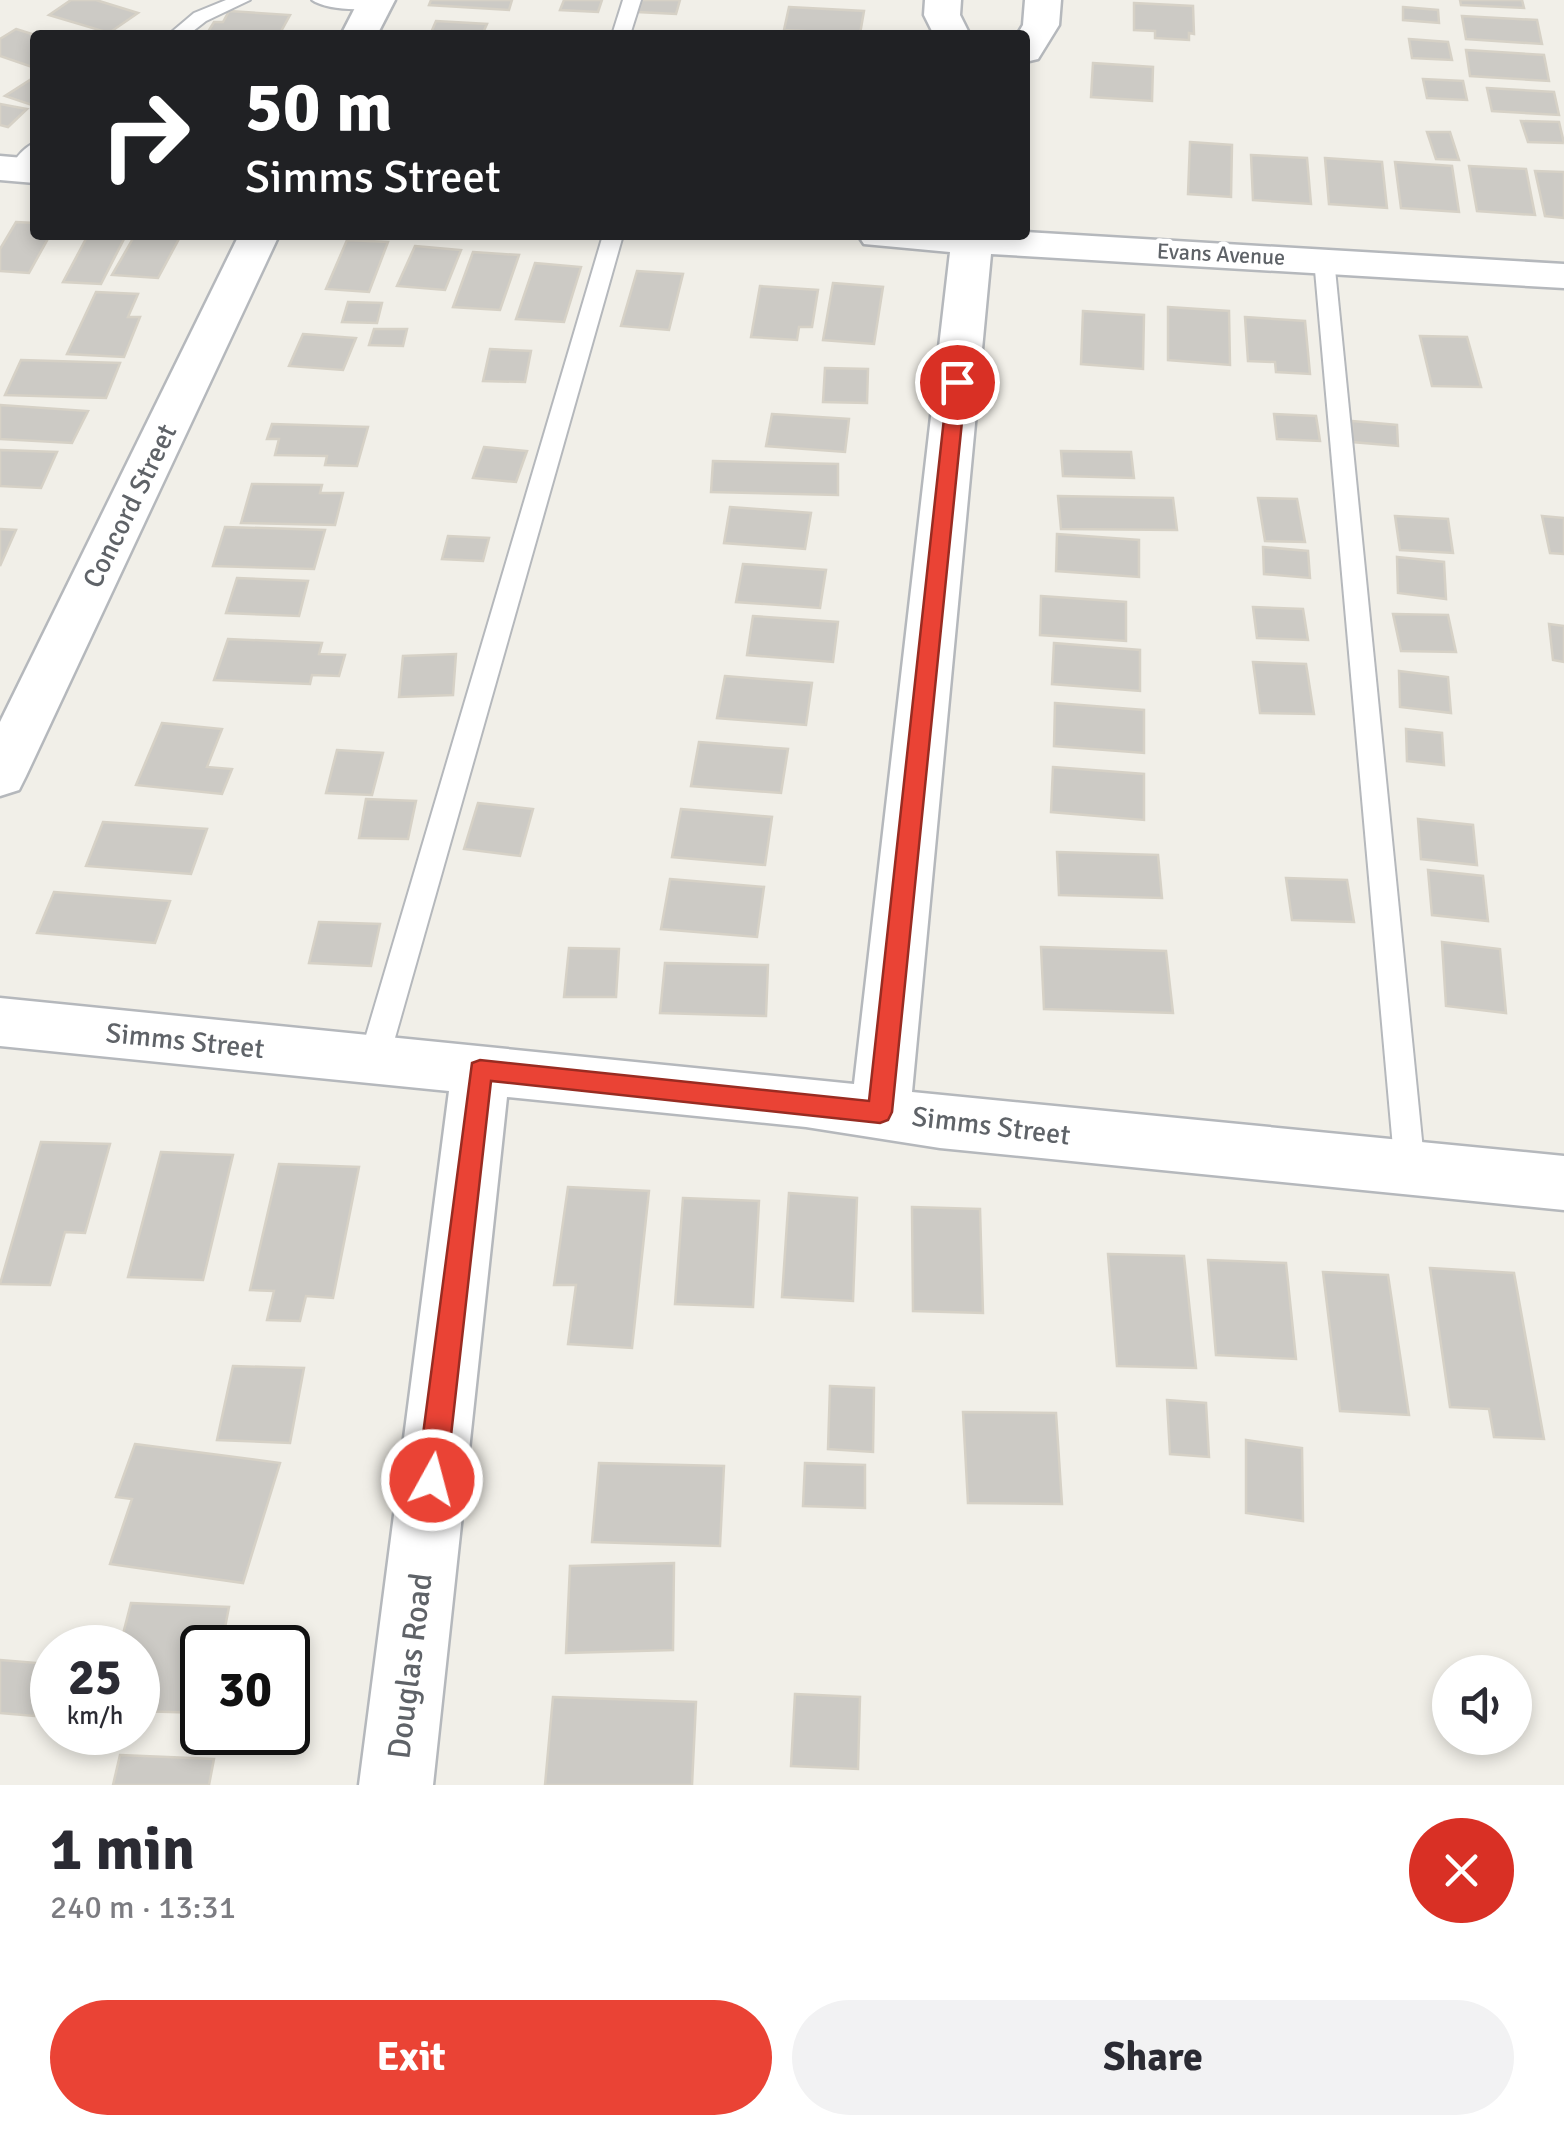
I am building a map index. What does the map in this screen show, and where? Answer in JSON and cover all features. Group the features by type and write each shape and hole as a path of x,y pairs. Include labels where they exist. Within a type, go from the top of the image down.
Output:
{"street":[{"path":"944,0 942,15 950,30"},
{"path":"1030,43 1041,25 1043,0"},
{"name":"Concord Street","path":"0,776 257,240"},
{"path":"880,1112 971,240"},
{"name":"Evans Avenue","path":"1005,240 1564,276"},
{"name":"Simms Street","path":"0,1022 1564,1183"},
{"name":"Douglas Road","path":"396,1785 480,1070"}],"lane":[{"path":"183,30 200,17 241,0"},
{"path":"321,0 371,13"},
{"path":"623,30 632,0"},
{"path":"374,1060 612,240"},
{"path":"1324,259 1410,1170"}],"building":[{"path":"71,0 96,0 138,13 113,30 99,30 49,15"},
{"path":"431,0 512,0 509,10 429,5"},
{"path":"564,0 602,0 598,12 560,10"},
{"path":"642,0 680,0 676,14 638,12"},
{"path":"1460,0 1522,0 1524,8 1461,5"},
{"path":"1134,3 1193,6 1194,34 1189,33 1189,40 1155,38 1155,31 1134,30"},
{"path":"789,7 864,11 861,30 784,30"},
{"path":"1403,7 1438,10 1439,23 1403,20"},
{"path":"229,11 290,15 282,30 209,30 214,22 223,22"},
{"path":"1462,16 1537,20 1542,44 1466,39"},
{"path":"436,21 487,24 484,30 432,30"},
{"path":"16,29 30,33 30,66 0,56 0,39"},
{"path":"1409,39 1448,42 1452,60 1412,58"},
{"path":"1466,50 1544,55 1549,81 1470,76"},
{"path":"1093,63 1153,67 1152,101 1091,97"},
{"path":"1423,79 1463,81 1467,100 1427,98"},
{"path":"30,80 30,104 5,96"},
{"path":"1487,88 1554,92 1559,115 1492,111"},
{"path":"0,104 27,109 8,127 0,125"},
{"path":"1521,121 1559,122 1564,143 1528,142"},
{"path":"1427,132 1450,132 1459,160 1436,159"},
{"path":"1190,142 1232,145 1231,197 1188,194"},
{"path":"1251,155 1307,158 1311,204 1253,200"},
{"path":"1325,158 1382,162 1387,208 1329,204"},
{"path":"1395,162 1452,166 1459,212 1401,208"},
{"path":"1469,166 1526,169 1535,215 1477,211"},
{"path":"1535,171 1564,172 1564,218 1545,216"},
{"path":"16,222 30,223 30,240 47,240 29,273 0,271 0,249"},
{"path":"85,240 123,240 101,284 63,282"},
{"path":"132,240 178,240 158,278 112,275"},
{"path":"347,240 388,242 369,292 326,289"},
{"path":"415,246 461,250 445,290 397,286"},
{"path":"473,252 519,255 500,310 453,307"},
{"path":"535,263 581,267 564,322 516,319"},
{"path":"637,271 683,274 669,330 621,326"},
{"path":"833,283 883,287 874,344 823,340"},
{"path":"760,286 818,290 812,327 799,327 797,340 751,337"},
{"path":"96,292 138,294 128,317 140,317 124,357 67,354"},
{"path":"348,302 382,303 377,323 342,322"},
{"path":"1168,307 1229,311 1230,365 1168,360"},
{"path":"1083,311 1144,315 1143,369 1081,364"},
{"path":"1245,317 1305,321 1310,374 1276,372 1275,362 1248,361"},
{"path":"374,329 407,329 403,346 369,345"},
{"path":"303,334 356,338 343,370 289,366"},
{"path":"1420,336 1467,337 1481,387 1432,386"},
{"path":"490,349 531,351 525,382 483,381"},
{"path":"21,360 120,363 106,398 5,395"},
{"path":"825,368 868,369 867,403 823,402"},
{"path":"0,405 88,411 72,443 0,439"},
{"path":"772,414 849,419 845,452 766,446"},
{"path":"1274,414 1316,416 1320,441 1277,439"},
{"path":"1352,421 1397,425 1398,446 1352,442"},
{"path":"272,424 368,427 357,466 325,465 327,456 275,455 279,439 267,439"},
{"path":"484,447 527,451 516,482 473,478"},
{"path":"0,450 57,452 41,488 0,486"},
{"path":"1061,451 1131,452 1134,478 1063,476"},
{"path":"713,461 838,464 838,495 711,492"},
{"path":"252,484 322,485 320,493 343,493 335,525 241,523"},
{"path":"1058,496 1173,498 1177,530 1061,529"},
{"path":"1258,498 1297,499 1305,542 1265,541"},
{"path":"730,507 811,513 805,549 724,543"},
{"path":"1395,516 1448,519 1453,553 1400,550"},
{"path":"1542,516 1564,518 1564,554 1550,553"},
{"path":"225,527 325,530 314,569 213,566"},
{"path":"0,529 16,530 0,566"},
{"path":"1057,534 1139,540 1139,577 1056,571"},
{"path":"448,536 489,538 483,561 442,559"},
{"path":"1263,547 1308,551 1310,578 1264,574"},
{"path":"1397,557 1444,562 1446,599 1398,593"},
{"path":"743,564 826,570 820,608 736,602"},
{"path":"237,578 308,581 299,616 226,613"},
{"path":"1041,596 1126,602 1126,641 1040,635"},
{"path":"1253,607 1303,609 1308,640 1257,638"},
{"path":"1393,614 1448,615 1456,652 1401,651"},
{"path":"753,616 838,622 833,662 747,655"},
{"path":"1549,624 1564,626 1564,662 1553,660"},
{"path":"228,639 322,643 319,654 345,655 339,676 312,675 310,684 214,680"},
{"path":"1054,643 1140,650 1140,691 1052,684"},
{"path":"456,654 453,695 399,697 403,656"},
{"path":"1253,662 1306,664 1314,714 1260,713"},
{"path":"1399,671 1448,677 1451,713 1400,707"},
{"path":"725,676 812,683 806,725 717,718"},
{"path":"1055,703 1144,710 1144,753 1054,746"},
{"path":"162,723 222,729 207,767 232,769 222,794 136,785"},
{"path":"1406,729 1442,733 1444,765 1407,761"},
{"path":"699,742 788,749 781,793 691,786"},
{"path":"337,750 383,753 372,795 326,793"},
{"path":"1053,767 1144,774 1144,820 1051,812"},
{"path":"366,799 416,801 408,839 359,838"},
{"path":"478,803 533,809 520,856 464,849"},
{"path":"681,809 772,817 765,865 672,857"},
{"path":"1418,819 1473,825 1477,865 1421,859"},
{"path":"103,822 207,829 191,874 86,866"},
{"path":"1057,852 1158,855 1162,898 1059,895"},
{"path":"1428,870 1483,876 1488,921 1432,915"},
{"path":"1286,878 1347,880 1354,922 1292,920"},
{"path":"670,879 764,887 757,937 661,929"},
{"path":"54,892 170,901 155,943 37,933"},
{"path":"319,922 380,924 371,966 309,963"},
{"path":"1442,942 1500,949 1506,1013 1446,1006"},
{"path":"1041,947 1166,951 1173,1013 1044,1009"},
{"path":"569,948 619,949 616,997 564,997"},
{"path":"665,963 768,965 766,1016 660,1013"},
{"path":"41,1142 110,1144 85,1233 65,1232 50,1285 0,1284"},
{"path":"161,1152 233,1155 203,1280 128,1277"},
{"path":"279,1164 359,1167 333,1298 306,1296 300,1321 267,1320 274,1291 250,1290"},
{"path":"568,1187 649,1191 632,1348 568,1344 576,1285 554,1285"},
{"path":"789,1193 857,1198 853,1301 782,1297"},
{"path":"683,1198 759,1201 753,1307 675,1304"},
{"path":"912,1207 980,1209 983,1313 913,1311"},
{"path":"1108,1254 1184,1256 1196,1368 1117,1366"},
{"path":"1208,1260 1286,1263 1296,1359 1216,1355"},
{"path":"1430,1268 1514,1273 1544,1439 1494,1437 1489,1409 1450,1407"},
{"path":"1323,1272 1388,1275 1409,1415 1340,1411"},
{"path":"233,1366 304,1368 290,1443 217,1440"},
{"path":"830,1386 874,1388 873,1452 828,1449"},
{"path":"1167,1400 1206,1403 1209,1457 1170,1454"},
{"path":"963,1412 1056,1413 1062,1504 968,1503"},
{"path":"1246,1440 1302,1448 1303,1521 1246,1513"},
{"path":"135,1444 280,1463 243,1583 110,1564 132,1499 116,1497"},
{"path":"599,1463 724,1466 720,1546 592,1542"},
{"path":"805,1463 865,1465 865,1508 803,1506"},
{"path":"674,1563 673,1650 566,1653 570,1566"},
{"path":"131,1603 229,1607 225,1625 180,1625 180,1712 160,1712 160,1625 125,1625"},
{"path":"0,1660 30,1662 30,1716 0,1713"},
{"path":"795,1694 860,1697 858,1769 791,1766"},
{"path":"553,1697 696,1702 692,1785 545,1785"},
{"path":"120,1755 214,1759 209,1785 113,1785"}],"route":[{"path":"432,1480 480,1070 880,1112 957,382"}]}
